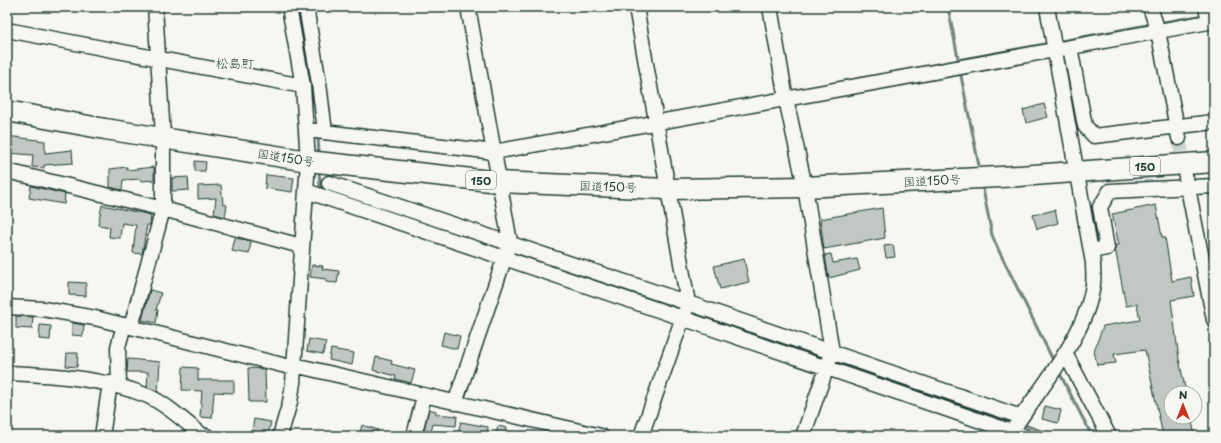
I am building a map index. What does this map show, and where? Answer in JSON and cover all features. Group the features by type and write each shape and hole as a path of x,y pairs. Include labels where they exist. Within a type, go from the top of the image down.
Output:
{"highway":[{"name":"国道150号","path":"7,111 105,129 308,161 499,182 668,189 805,187 1018,176 1076,170 1214,162"}],"street":[{"path":"102,436 114,384 118,347 128,326 163,209 163,138 155,7"},
{"path":"280,436 290,402 294,366 308,161 303,86 289,7"},
{"path":"306,7 319,83 325,132"},
{"path":"455,403 510,242 468,7"},
{"path":"636,7 688,302 641,436"},
{"path":"770,7 786,98 805,187 832,352 804,436"},
{"path":"306,191 682,318 1015,434 1021,417 1064,355 1082,324 1090,300 1093,284 1093,263 1047,7"},
{"path":"1150,7 1158,31 1178,133"},
{"path":"307,130 494,152 1158,31 1209,15"},
{"path":"7,30 303,86"},
{"path":"1070,47 1085,126 1094,136 1178,133 1214,122"},
{"path":"7,171 163,209 301,246"},
{"path":"1091,251 1107,248 1100,207 1110,191 1186,182 1214,186"},
{"path":"1186,182 1213,312"},
{"path":"329,183 688,302 1021,417"},
{"path":"360,209 365,194"},
{"path":"7,307 43,309 128,326 294,366 601,436"},
{"path":"1064,355 1109,436"},
{"path":"7,373 114,384 149,397 170,409 202,435 207,436"},
{"path":"414,436 424,396"}],"building":[{"path":"1044,104 1048,117 1026,123 1023,110"},
{"path":"7,136 45,141 45,153 72,150 73,163 44,165 44,168 32,167 33,155 7,153"},
{"path":"195,161 206,162 205,171 195,171"},
{"path":"127,167 127,170 154,167 154,180 123,180 122,190 110,187 110,169"},
{"path":"266,175 294,178 292,192 265,188"},
{"path":"188,177 189,190 172,191 172,178"},
{"path":"221,185 223,204 227,205 225,217 214,214 216,198 198,199 198,186"},
{"path":"31,186 65,194 64,204 29,198"},
{"path":"102,205 151,215 150,225 147,225 142,254 133,253 136,225 122,223 120,238 109,237 110,227 98,225"},
{"path":"1156,205 1162,237 1165,237 1172,281 1191,277 1194,296 1171,300 1179,359 1184,385 1163,385 1163,425 1193,425 1195,436 1163,436 1145,350 1114,354 1116,363 1097,365 1094,351 1103,326 1140,320 1137,304 1126,306 1115,248 1115,245 1119,245 1112,214"},
{"path":"882,208 885,238 824,249 820,219"},
{"path":"1055,210 1058,223 1037,229 1033,215"},
{"path":"235,238 251,241 249,254 232,251"},
{"path":"893,245 895,257 886,258 884,246"},
{"path":"831,254 833,263 857,259 860,270 829,278 825,255"},
{"path":"744,259 749,282 720,289 714,266"},
{"path":"312,265 323,266 322,269 339,271 337,283 326,282 326,279 310,277"},
{"path":"69,282 86,283 86,296 69,295"},
{"path":"150,290 161,293 156,310 158,310 156,323 142,320"},
{"path":"16,316 33,317 32,329 16,328"},
{"path":"72,323 84,325 83,336 72,335"},
{"path":"40,325 51,326 50,340 39,339"},
{"path":"444,332 460,336 457,349 441,345"},
{"path":"309,339 326,342 323,354 307,351"},
{"path":"331,349 354,353 352,365 329,360"},
{"path":"67,353 78,353 77,367 66,366"},
{"path":"376,357 392,361 391,364 415,370 411,383 395,379 396,376 373,370"},
{"path":"128,359 160,362 158,392 147,387 148,372 127,372"},
{"path":"183,367 198,368 198,380 234,380 234,393 214,392 212,418 200,417 202,391 182,390"},
{"path":"248,368 265,369 266,402 249,402"},
{"path":"1045,406 1061,410 1058,423 1042,419"},
{"path":"429,409 436,411 436,414 457,416 456,426 433,424 431,432 424,430"},
{"path":"254,419 271,422 268,434 252,431"},
{"path":"461,422 488,427 487,436 457,436"},
{"path":"362,425 378,430 377,436 359,436"},
{"path":"498,426 507,428 505,436 496,434"}],"waterway":[{"path":"948,7 959,63"},
{"path":"1164,22 1204,15"},
{"path":"1061,41 1147,25"},
{"path":"958,60 1045,44"},
{"path":"960,71 980,171"},
{"path":"318,135 319,156"},
{"path":"319,169 320,187 504,249"},
{"path":"982,184 992,235 1054,362"},
{"path":"511,252 682,309"},
{"path":"689,312 826,358"},
{"path":"833,360 887,378"},
{"path":"1059,372 1092,436"},
{"path":"1021,424 1056,436"}],"tunnel":[{"path":"1179,138 1185,173"}],"district":[{"name":"松島町","path":"235,62"}]}
